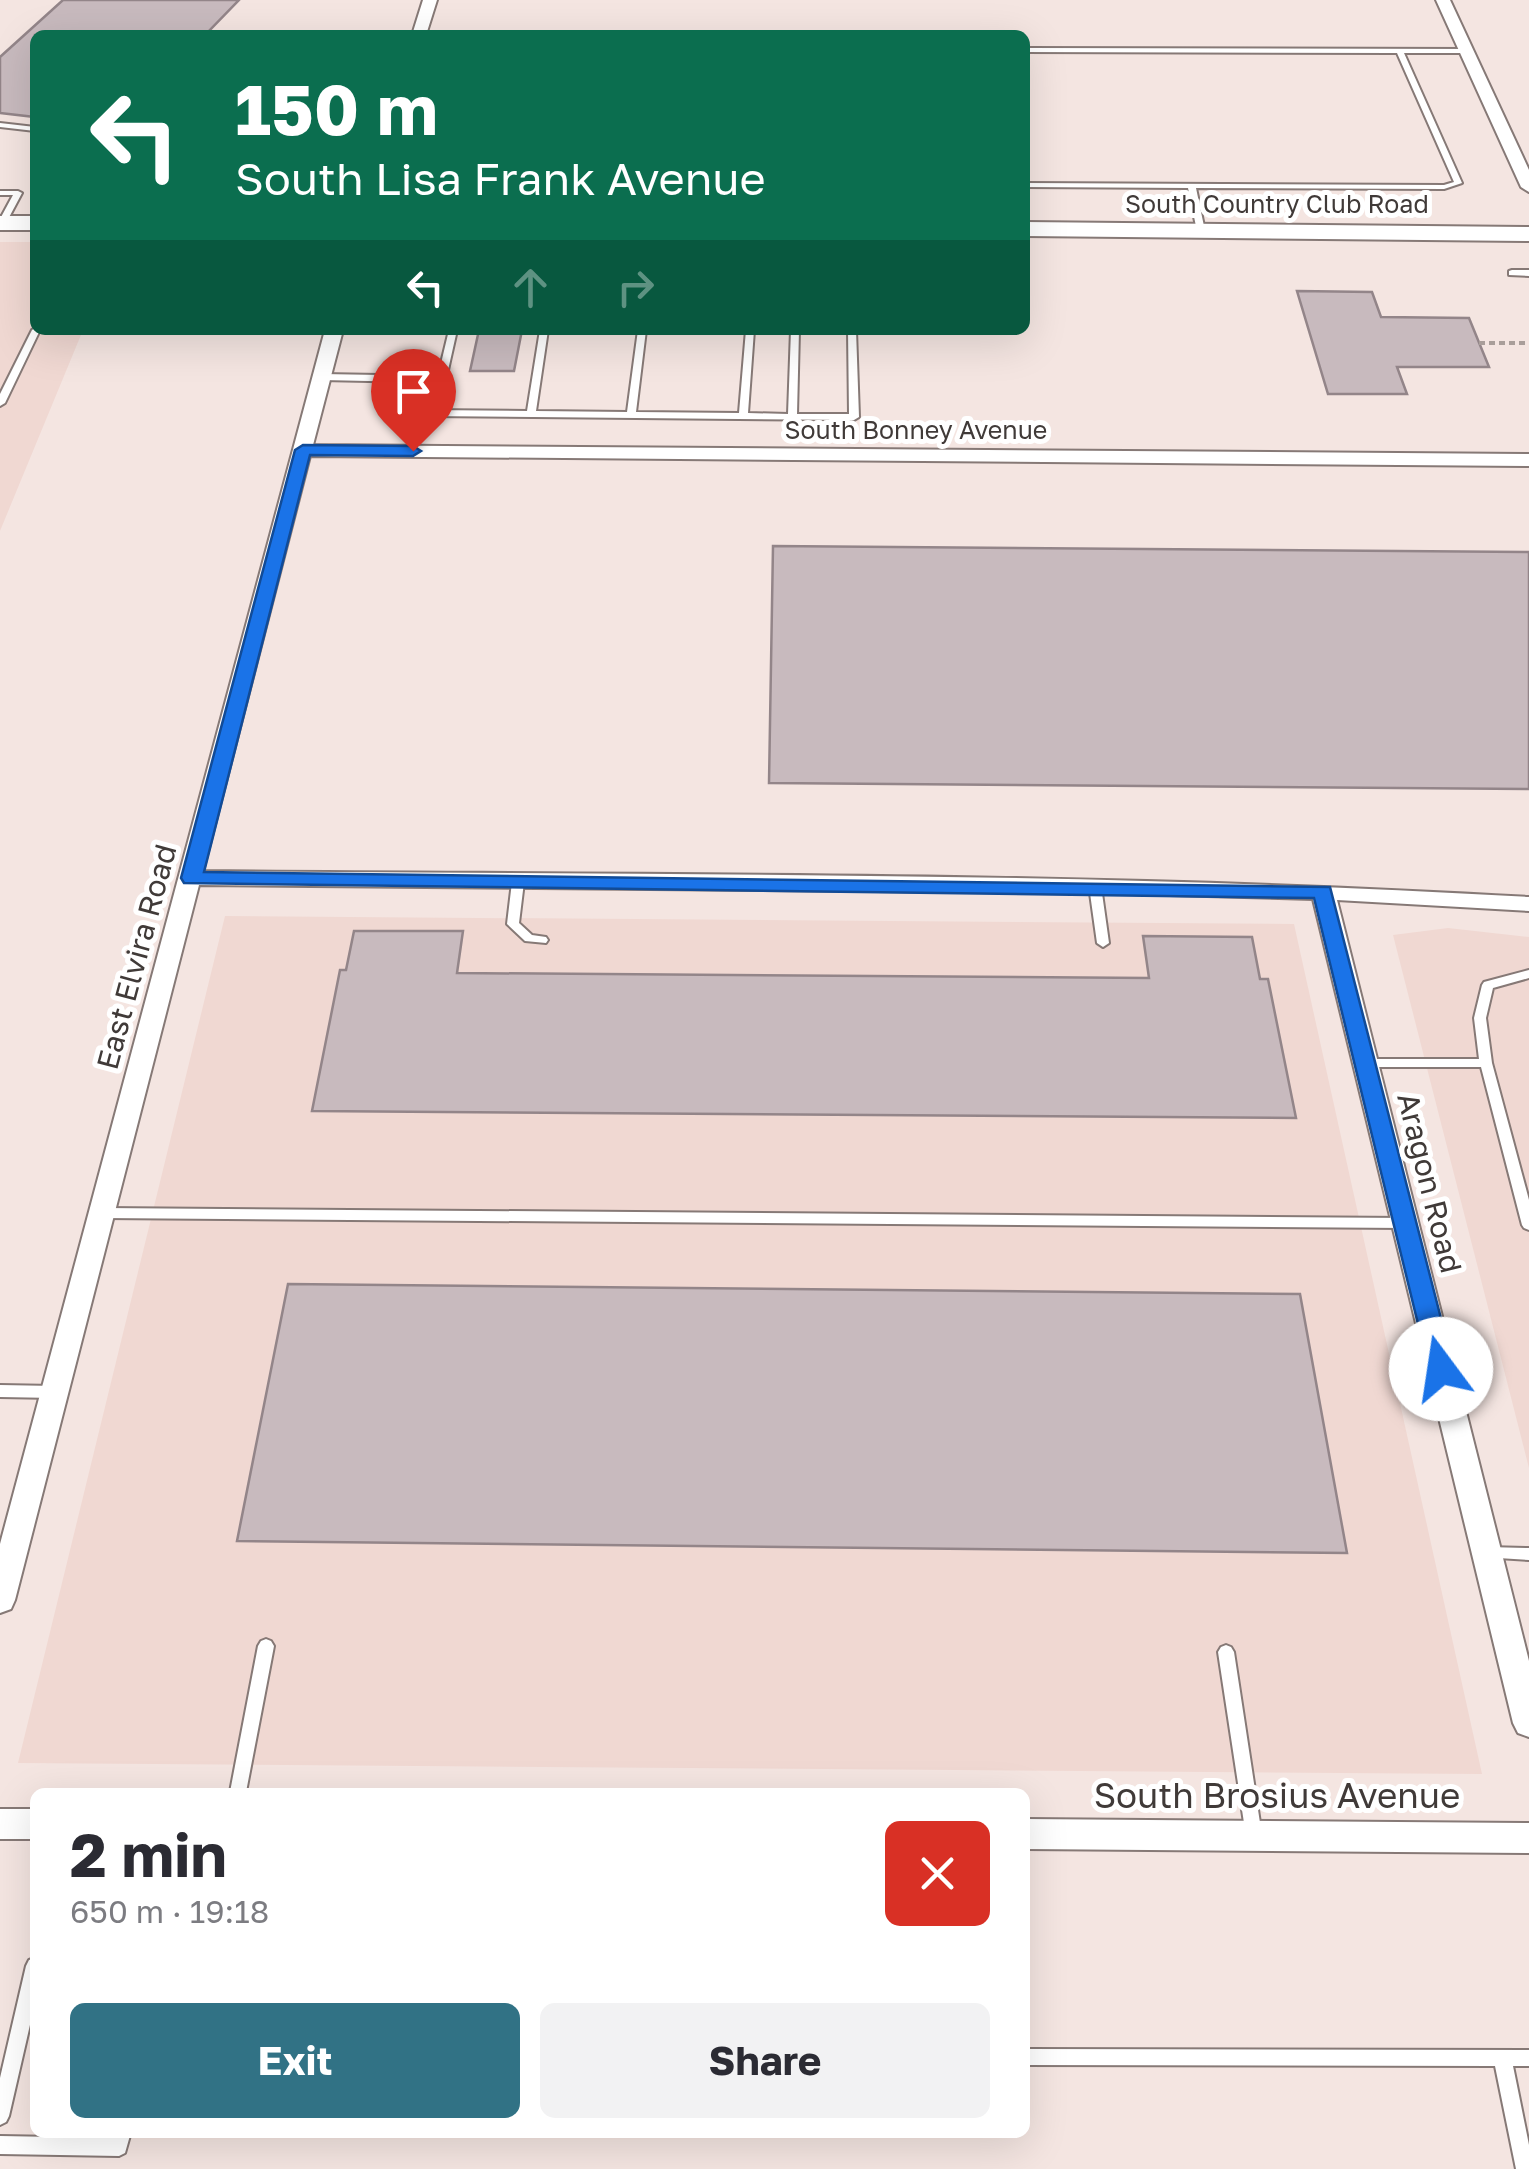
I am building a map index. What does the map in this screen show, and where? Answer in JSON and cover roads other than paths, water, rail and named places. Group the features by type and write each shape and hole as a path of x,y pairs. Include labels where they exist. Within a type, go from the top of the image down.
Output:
{"street":[{"path":"421,30 430,0"},
{"path":"1444,0 1529,187"},
{"path":"1,223 30,223"},
{"name":"South Country Club Road","path":"1030,230 1529,234"},
{"name":"East Elvira Road","path":"0,1600 333,335"},
{"name":"South Bonney Avenue","path":"303,450 1529,460"},
{"path":"192,878 1095,886 1323,892 1529,904"},
{"name":"Aragon Road","path":"1323,892 1529,1722"},
{"path":"0,1824 30,1824"},
{"name":"South Brosius Avenue","path":"1030,1834 1529,1838"}],"lane":[{"path":"1030,50 1467,52"},
{"path":"1030,185 1444,188 1458,182 1400,51"},
{"path":"0,125 30,128"},
{"path":"1192,186 1202,231"},
{"path":"0,193 18,194 1,223"},
{"path":"1512,273 1529,274"},
{"path":"0,403 34,335"},
{"path":"322,377 442,379 452,335"},
{"path":"531,414 543,335"},
{"path":"631,415 641,335"},
{"path":"743,416 750,335"},
{"path":"792,417 796,335"},
{"path":"420,379 418,409 427,413 854,417 852,335"},
{"path":"518,882 513,924 529,938 542,940"},
{"path":"1095,886 1103,943"},
{"path":"1529,974 1488,985 1480,1018 1486,1063 1529,1225"},
{"path":"1366,1063 1486,1063"},
{"path":"103,1214 1405,1222"},
{"path":"0,1391 56,1392"},
{"path":"1487,1553 1529,1554"},
{"path":"239,1788 266,1646"},
{"path":"1226,1652 1254,1836"},
{"path":"0,2116 30,1987"},
{"path":"1030,2057 1529,2058"},
{"path":"1502,2058 1525,2169"},
{"path":"0,2146 120,2148 121,2138"}]}
